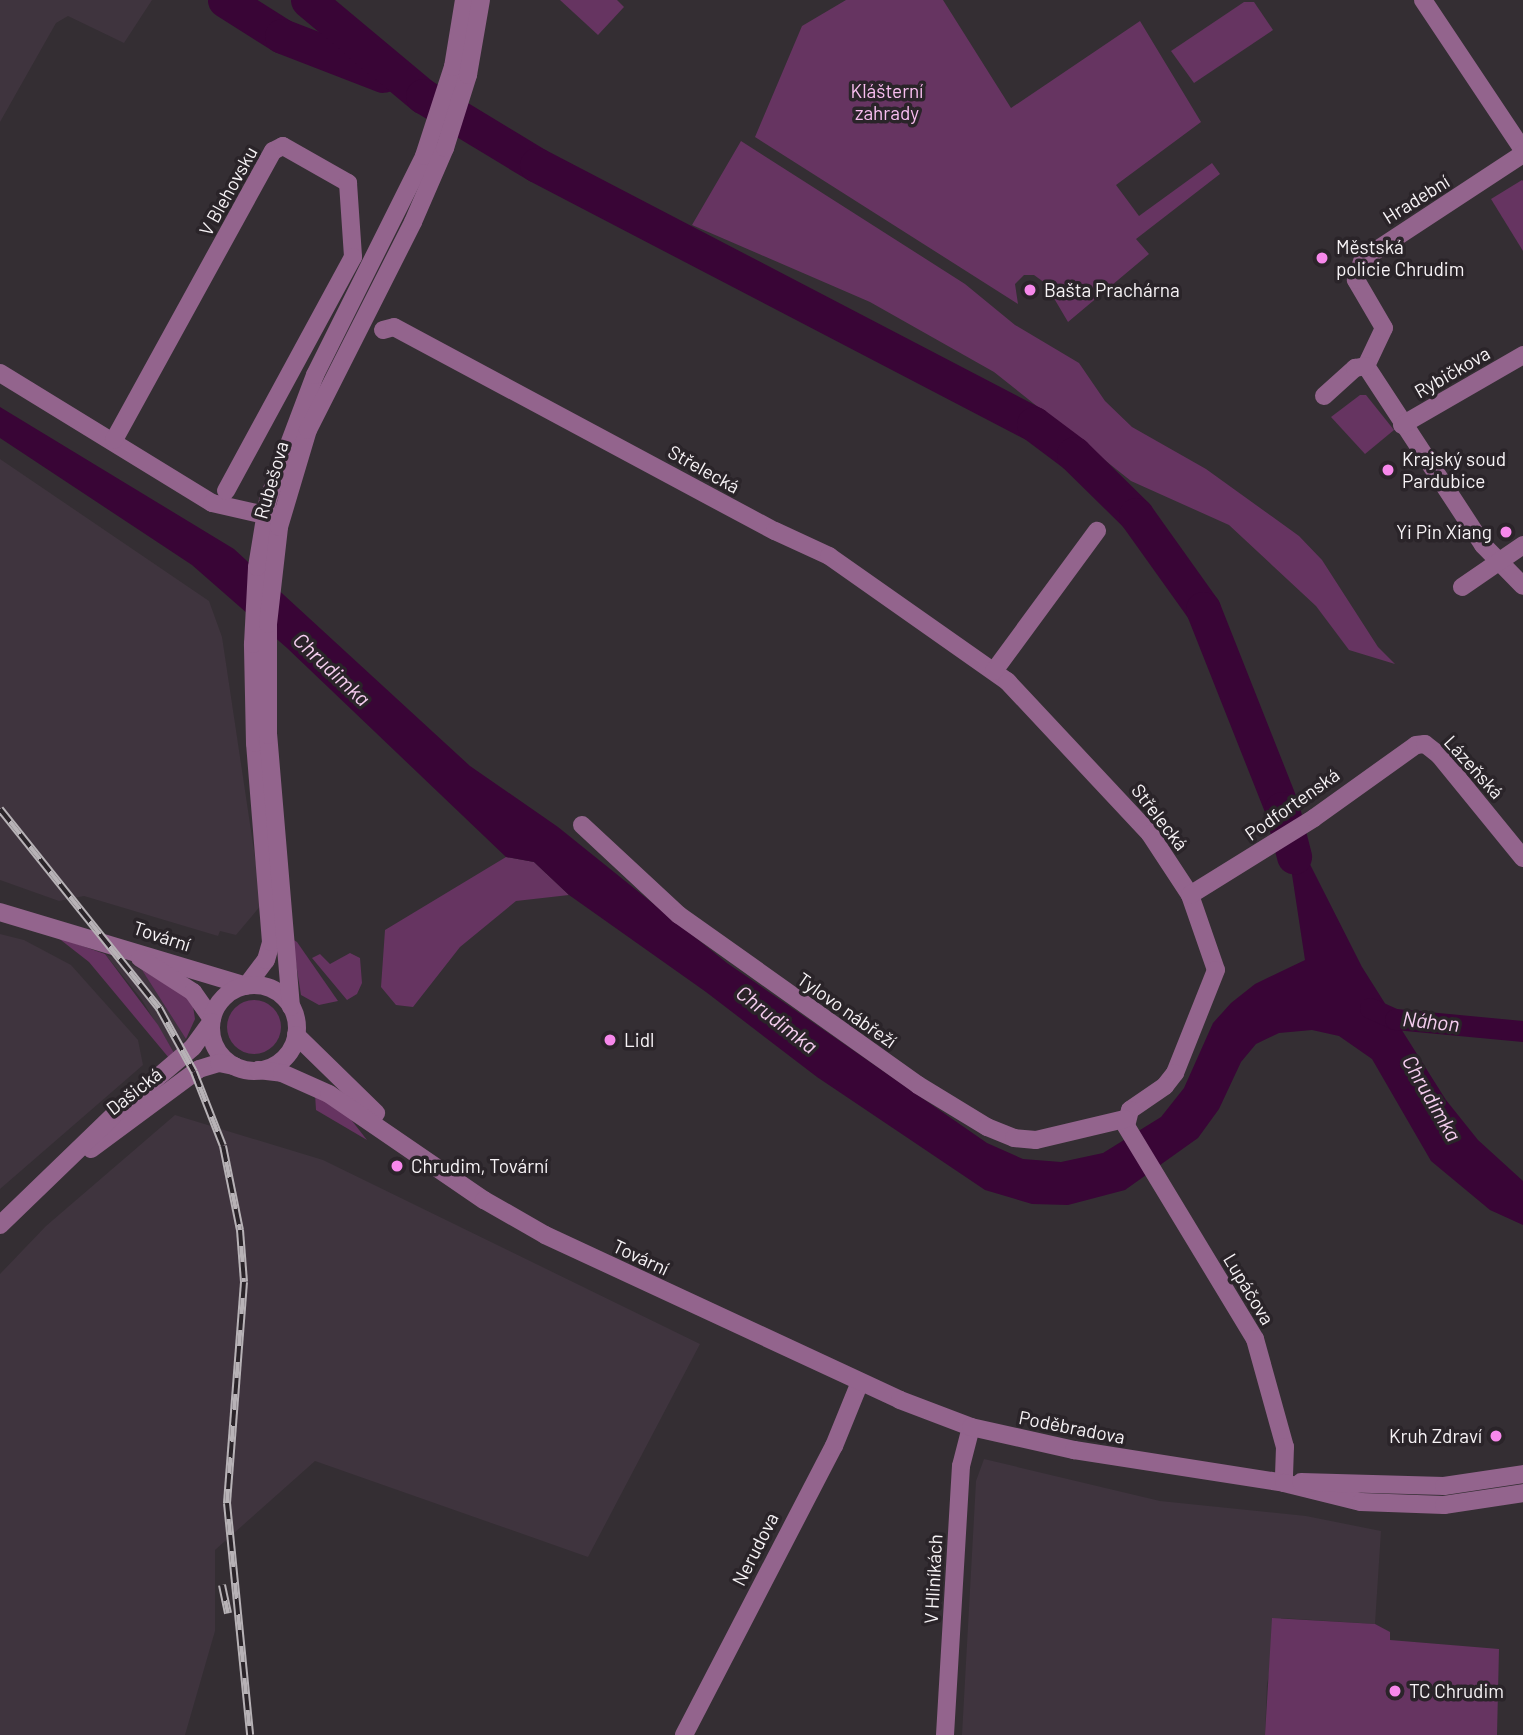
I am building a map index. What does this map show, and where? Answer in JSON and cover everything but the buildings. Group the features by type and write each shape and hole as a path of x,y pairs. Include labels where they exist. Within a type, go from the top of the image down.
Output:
{"street":[{"name":"Rubešova","path":"461,71 464,0"},
{"name":"Rubešova","path":"246,986 265,960 271,934 255,743 264,570 290,433 375,277 431,160 481,0"},
{"path":"1423,0 1523,152"},
{"name":"V Blehovsku","path":"114,440 273,151 283,146 348,183 353,257 226,491"},
{"name":"Hradební","path":"1366,366 1384,328 1356,280 1363,258 1523,152"},
{"name":"Střelecká","path":"383,330 394,327 775,531 829,556 994,671 1052,724 1138,819 1190,895 1216,963 1212,985"},
{"name":"Rybičkova","path":"1402,425 1523,355"},
{"path":"1324,396 1355,368 1366,366 1402,425 1497,562 1523,586"},
{"path":"0,373 114,440 212,503 273,517"},
{"path":"994,671 1097,531"},
{"path":"1462,587 1523,545"},
{"name":"Rubešova","path":"260,650 291,1007"},
{"name":"Lázeňská","path":"1416,745 1425,744 1439,755 1523,858"},
{"name":"Podfortenská","path":"1190,895 1314,818 1329,804 1416,745"},
{"name":"Tylovo nábřeží","path":"582,825 689,923 918,1085 987,1127 1014,1139 1036,1140 1127,1126 1172,1078 1212,985"},
{"name":"Tovární","path":"0,912 106,940 246,986"},
{"name":"Tovární","path":"106,940 193,992 212,1021"},
{"path":"246,986 272,989 291,1007 296,1035 284,1058 258,1070 238,1068 217,1050 212,1021 223,998 246,986"},
{"name":"Dašická","path":"0,1225 111,1118 193,1047 212,1021"},
{"name":"Tovární","path":"296,1035 416,1151"},
{"name":"Dašická","path":"62,1168 199,1069 219,1063 238,1068"},
{"name":"Tovární","path":"258,1070 282,1073 330,1094 475,1194 545,1235 860,1382"},
{"name":"Lupáčova","path":"1127,1126 1259,1348 1287,1458 1284,1483"},
{"name":"Poděbradova","path":"860,1382 971,1427 1074,1450 1284,1483 1351,1500 1404,1505 1463,1503 1523,1493"},
{"name":"Nerudova","path":"684,1735 834,1446 860,1382"},
{"name":"V Hliníkách","path":"945,1735 961,1466 971,1427"},
{"name":"Poděbradova","path":"1284,1483 1449,1486 1523,1474"}],"shaded area":[{"path":"0,0 152,0 124,43 68,16 56,23 0,122"},
{"path":"0,459 209,601 222,637 262,904 236,935 220,931 218,936 84,896 59,901 0,880"},
{"path":"0,934 24,940 71,965 138,1040 143,1065 0,1189"},
{"path":"105,954 142,970 186,1039 174,1053 142,1000"},
{"path":"175,1115 323,1160 700,1344 588,1557 315,1461 215,1550 215,1631 185,1735 0,1735 0,1274 46,1226"},
{"path":"984,1459 1160,1501 1306,1516 1381,1531 1375,1624 1281,1618 1267,1684 1265,1735 962,1735 976,1481"}],"green space":[{"path":"560,0 617,0 624,7 598,35"},
{"name":"Klášterní zahrady","path":"846,0 943,0 1011,108 1140,21 1201,122 1116,185 1139,216 1212,163 1220,174 1136,239 1149,254 1068,322 1045,283 1034,275 1024,275 1015,284 1018,304 755,137 802,26"},
{"path":"1244,2 1254,2 1273,30 1194,83 1171,51"},
{"path":"741,141 965,284 1015,325 1079,363 1105,401 1132,427 1206,469 1299,536 1322,560 1378,647 1395,664 1349,650 1316,606 1229,525 1131,481 994,372 870,302 692,225"},
{"path":"1523,181 1523,251 1491,199"},
{"path":"1360,395 1366,395 1394,430 1365,454 1331,417"},
{"path":"506,857 534,862 569,895 516,901 460,947 413,1007 396,1005 381,987 385,930"},
{"path":"57,937 105,954 158,1025 174,1053 169,1058 89,962"},
{"path":"292,939 297,942 338,1001 319,1005 301,995"},
{"path":"350,953 360,958 362,983 357,994 347,1000 312,958 320,954 330,964"},
{"path":"142,970 185,996 193,1006 195,1019 186,1039"},
{"path":"259,1000 269,1004 277,1012 281,1027 277,1042 269,1050 249,1054 239,1050 231,1042 227,1022 231,1012 239,1004"},
{"path":"315,1094 349,1117 367,1140 316,1110"},
{"path":"1272,1618 1375,1624 1390,1632 1390,1640 1499,1649 1497,1735 1265,1735"}],"water":[{"name":"Chrudimka","path":"0,407 234,549 470,766 558,827 727,963 987,1143 1023,1159 1061,1162 1103,1153 1161,1117 1184,1088 1213,1023 1231,1003 1255,984 1305,960 1282,809 1362,967 1446,1100 1478,1140 1523,1181 1523,1225 1490,1210 1431,1161 1372,1059 1339,1036 1312,1030 1279,1033 1256,1044 1241,1062 1219,1109 1198,1138 1125,1190 1068,1205 1032,1204 985,1190 817,1077 706,992 569,895 534,862 506,857 287,648 192,565 0,438"}],"waterway":[{"path":"225,0 282,36 383,75"},
{"path":"308,0 423,96 537,165 1034,424 1074,454 1136,515 1203,609 1282,809 1294,856"},
{"name":"Náhon","path":"1370,1008 1395,1019 1523,1031"}],"railway":[{"path":"0,809 159,1008 194,1072 223,1146 240,1230 244,1282 227,1503 250,1735"},
{"path":"222,1585 228,1613"}],"place":[{"name":"Městská policie Chrudim","path":"1322,258"},
{"name":"Bašta Prachárna","path":"1030,290"},
{"name":"Krajský soud Pardubice","path":"1388,470"},
{"name":"Yi Pin Xiang","path":"1506,532"},
{"name":"Lidl","path":"610,1040"},
{"name":"Chrudim, Tovární","path":"397,1166"},
{"name":"Kruh Zdraví","path":"1496,1436"},
{"name":"TC Chrudim","path":"1395,1691"}]}
